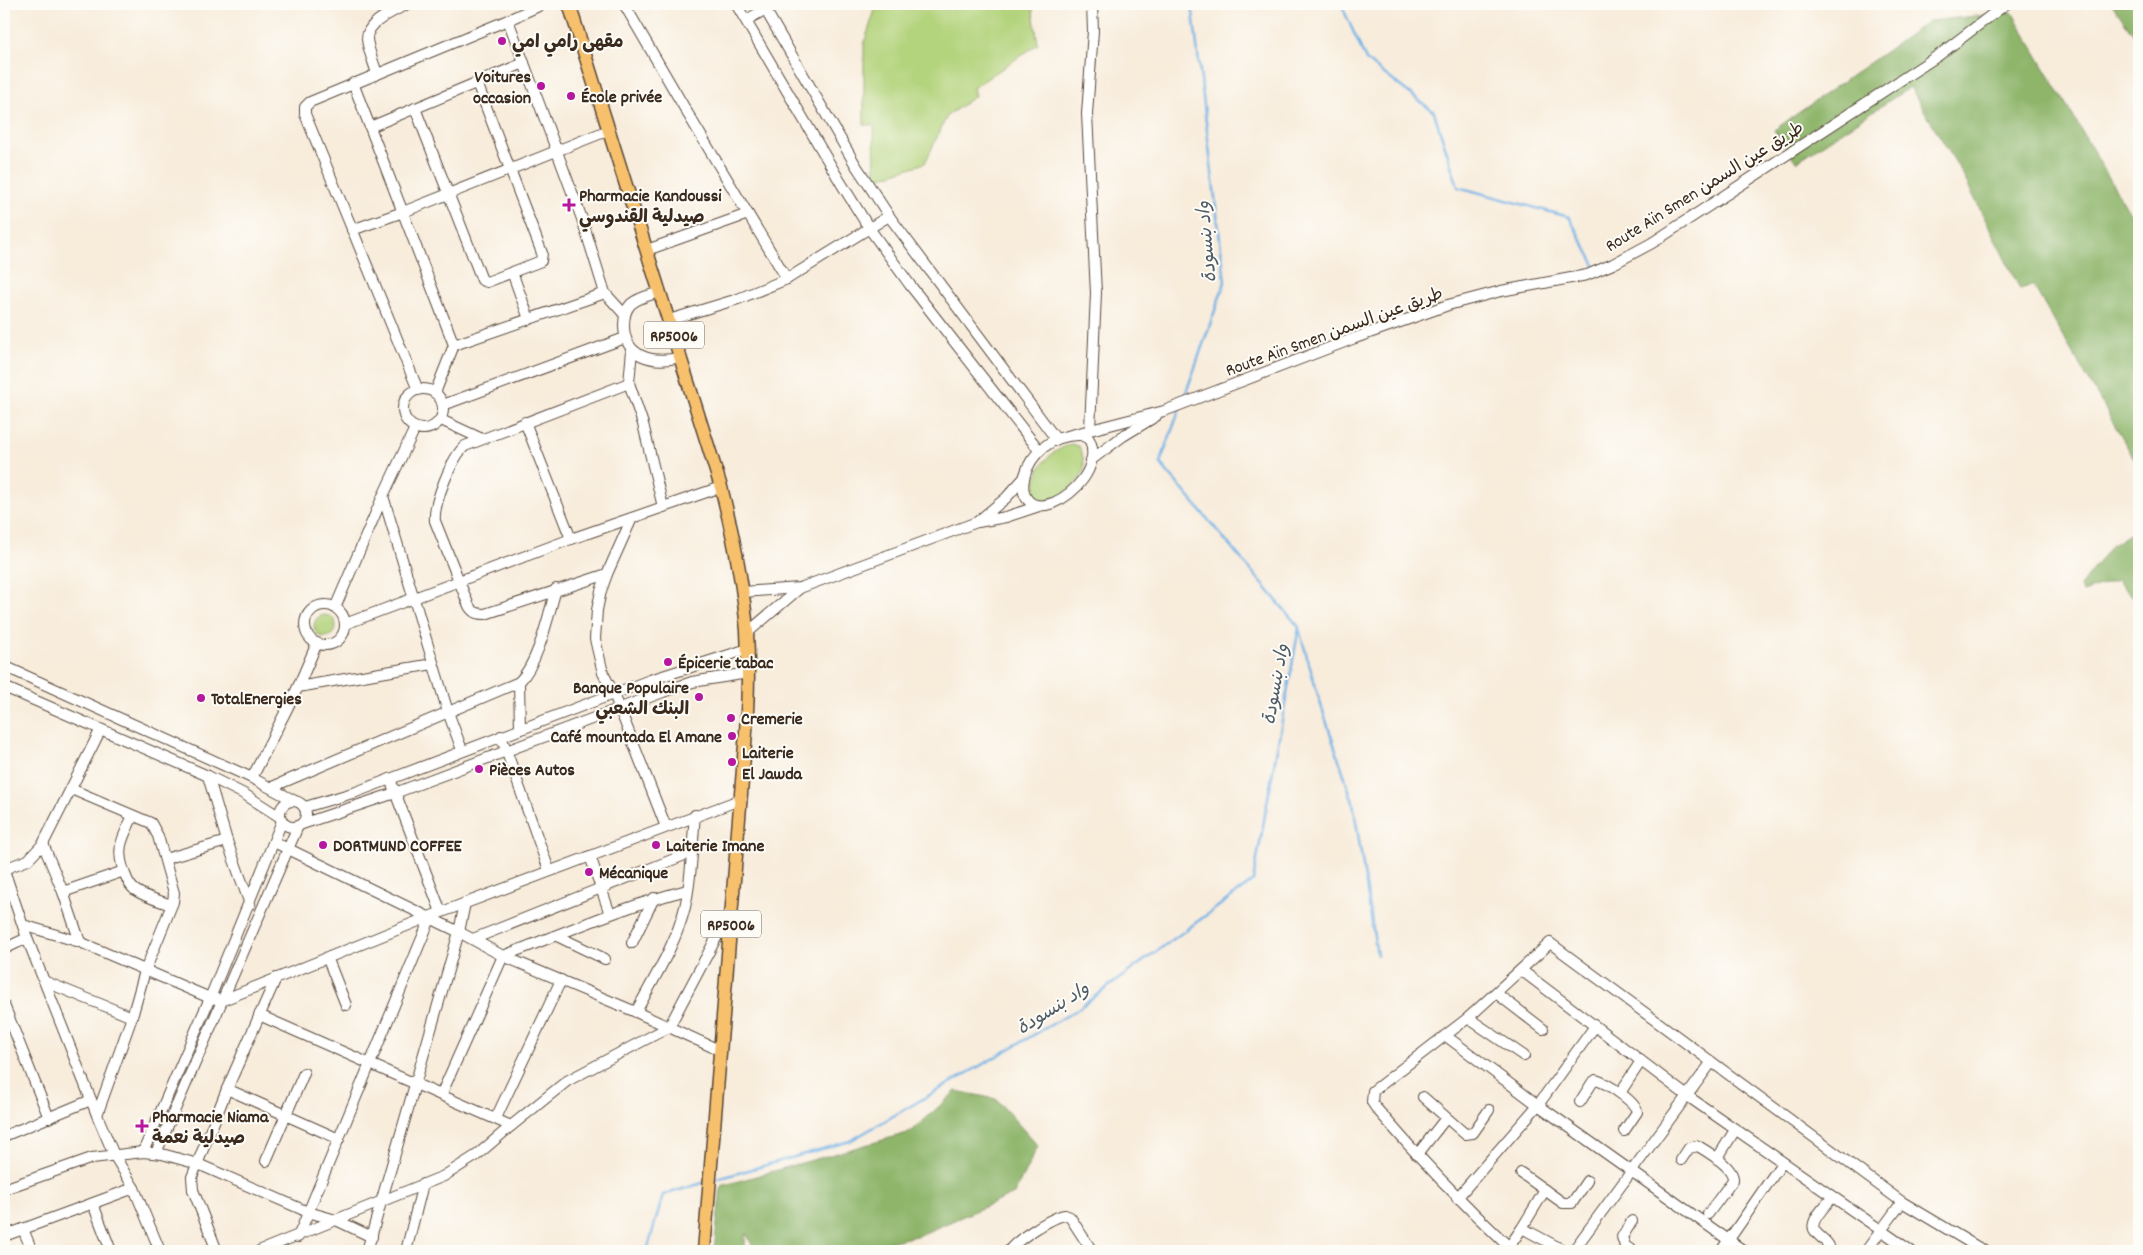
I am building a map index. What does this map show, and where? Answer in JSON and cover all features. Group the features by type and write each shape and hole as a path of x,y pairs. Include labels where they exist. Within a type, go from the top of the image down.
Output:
{"main road":[{"name":"RP5006","path":"569,4 721,487 743,592 748,673 742,800 704,1251"}],"street":[{"path":"377,74 367,40 368,33 380,20 407,4"},
{"path":"418,390 305,110 310,102 543,4"},
{"path":"624,4 787,279"},
{"path":"736,4 831,168 869,228 916,293 1040,450"},
{"path":"746,20 764,7 776,4"},
{"path":"1090,429 1096,293 1086,114 1093,31 1092,4"},
{"name":"Route Aïn Smen طريق عين السمن","path":"1071,435 1179,406 1355,338 1448,305 1501,291 1587,275 1613,264 1652,243 1931,60 2001,5"},
{"path":"764,7 845,148 889,216 1056,439"},
{"path":"508,20 582,219 605,293 624,315"},
{"path":"370,127 524,63"},
{"path":"353,83 454,344 435,393"},
{"path":"415,108 482,280 487,282 541,261 542,256 477,83"},
{"path":"352,230 403,212 609,130"},
{"path":"647,250 748,214"},
{"path":"669,320 738,299 787,279 889,216"},
{"path":"512,272 529,319"},
{"path":"660,292 637,300 629,306 624,315 625,338 632,350 642,356 666,360 681,357"},
{"path":"454,344 605,293"},
{"path":"443,405 625,338"},
{"path":"632,350 630,383 643,424 663,507"},
{"path":"607,574 481,614 471,610 435,521 435,509 460,450 470,443 630,383"},
{"path":"418,390 427,390 435,393 443,405 441,420 435,426 428,429 415,428 406,419 403,407 409,395 418,390"},
{"name":"Route Aïn Smen طريق عين السمن","path":"1092,460 1123,436 1164,411"},
{"path":"441,420 482,439"},
{"path":"525,422 571,539"},
{"path":"335,608 383,496 415,428"},
{"path":"743,592 800,588 977,522 1006,517 1056,501 1071,492 1084,477 1092,460 1093,449 1089,439 1081,435 1071,435 1056,439 1040,450 1030,462 1024,478 1023,489 1026,497 1032,504 1038,506"},
{"path":"977,522 1006,498 1024,478"},
{"path":"345,624 571,539 721,487"},
{"path":"383,496 412,598 462,750"},
{"path":"632,518 607,574 597,610 595,639 604,673 620,708 666,827"},
{"path":"747,633 800,588"},
{"path":"272,788 519,682 528,672 534,658 556,589"},
{"path":"321,606 335,608 343,616 345,624 342,635 328,645 317,643 310,638 306,630 308,616 313,610 321,606"},
{"path":"252,778 298,687 317,643"},
{"path":"305,807 335,800 462,750 684,668 748,649"},
{"path":"298,687 433,664"},
{"path":"4,666 252,778 301,803 305,807 306,816 288,850 156,1153"},
{"path":"4,687 100,731 208,776 244,794 281,819 289,827 396,793 692,682 748,673"},
{"path":"519,682 520,729"},
{"path":"100,731 43,844 28,860 4,869 27,938 46,982 91,1100 114,1154 134,1188 160,1251"},
{"path":"501,736 549,870"},
{"path":"208,776 227,841 250,904"},
{"path":"390,779 441,912"},
{"path":"71,789 133,816 148,820 152,824 166,859 174,889 174,897 145,970 132,1017 97,1114"},
{"path":"143,1152 250,904 274,842 281,819 280,812 284,804 293,800"},
{"path":"23,925 80,942 210,998 223,1000 549,870 695,815 742,800"},
{"path":"636,1012 675,937 685,907 695,815"},
{"path":"133,816 120,847 120,858 129,883 136,890 171,905"},
{"path":"166,859 227,841"},
{"path":"274,842 459,932 503,956 636,1012 722,1051"},
{"path":"43,844 63,892 80,942"},
{"path":"473,939 692,852"},
{"path":"590,856 610,914"},
{"path":"63,892 124,871"},
{"path":"441,1095 503,956 654,898 687,890"},
{"path":"632,943 654,898"},
{"path":"367,1251 383,1201 459,932 465,903"},
{"path":"259,1251 298,1237 444,1176 463,1165 567,1081 669,1027 732,908"},
{"path":"298,1237 428,918"},
{"path":"557,936 605,959"},
{"path":"4,949 27,938"},
{"path":"1546,1190 1511,1249 1457,1198 1417,1155 1376,1108 1372,1102 1372,1093 1381,1084 1468,1018 1550,943 1902,1202 1984,1251"},
{"path":"327,957 346,1005"},
{"path":"1521,970 1686,1095 1782,1164 1911,1251"},
{"path":"217,1251 192,1187 192,1177 227,1089 276,978"},
{"path":"496,1118 560,980"},
{"path":"46,982 132,1017"},
{"path":"1496,992 1543,1029"},
{"path":"4,1006 49,1118"},
{"path":"259,1014 369,1065 511,1126"},
{"path":"1468,1018 1524,1056"},
{"path":"1457,1198 1538,1105 1595,1026"},
{"path":"1446,1036 1538,1105 1744,1251"},
{"path":"1620,1094 1641,1061"},
{"path":"1573,1251 1711,1063"},
{"path":"266,1161 304,1073"},
{"path":"1580,1102 1596,1080 1620,1094 1637,1108 1637,1112 1624,1131"},
{"path":"227,1089 339,1139"},
{"path":"1422,1097 1465,1134 1469,1135 1473,1133 1489,1110"},
{"path":"4,1136 91,1100"},
{"path":"1417,1155 1446,1118"},
{"path":"1717,1159 1735,1130"},
{"path":"1680,1160 1694,1145 1717,1159 1731,1172 1733,1180 1708,1214"},
{"path":"4,1188 85,1160 114,1154 156,1153 178,1157 198,1164 308,1212 336,1220 372,1237"},
{"path":"1721,1251 1782,1164"},
{"path":"1521,1173 1563,1204 1572,1203 1588,1181"},
{"path":"406,1251 423,1184"},
{"path":"4,1236 134,1188"},
{"path":"1826,1251 1829,1246 1827,1242 1814,1230 1813,1226 1814,1221 1833,1197"},
{"path":"1866,1251 1902,1202"},
{"path":"93,1204 111,1251"},
{"path":"1008,1251 1023,1238 1054,1218 1066,1214 1070,1217 1092,1251"},
{"path":"1632,1221 1622,1237 1625,1246 1633,1251"},
{"path":"1522,1228 1565,1251"},
{"path":"23,1229 32,1251"}],"green space":[{"path":"877,4 1032,4 1038,44 973,88 975,96 947,116 925,163 875,179 874,125 864,125 864,43"},
{"path":"2112,4 2133,4 2139,14 2139,43"},
{"path":"2012,12 2139,229 2139,467 2033,285 2020,289 1962,173 1910,87 1796,162 1774,130 1929,21"},
{"path":"1071,444 1079,446 1083,456 1084,465 1080,478 1054,501 1038,500 1034,492 1042,465 1051,455"},
{"path":"2139,528 2139,603 2117,580 2083,592 2080,586 2111,546"},
{"path":"325,615 333,618 336,626 333,634 325,637 317,634 314,626 317,618"},
{"path":"956,1091 996,1099 1038,1146 1014,1194 920,1235 851,1251 755,1251 746,1233 744,1251 714,1251 721,1186 911,1132"}],"waterway":[{"name":"واد بنسودة","path":"1183,401 1225,282 1192,4"},
{"name":"واد بنسودة","path":"1341,4 1366,60 1434,112 1458,187 1569,217 1596,267"},
{"name":"واد بنسودة","path":"714,1180 850,1141 1075,1011 1253,881 1299,627 1160,463 1180,408"},
{"name":"واد بنسودة","path":"1299,629 1320,702 1353,802 1377,955"},
{"name":"واد بنسودة","path":"647,1251 663,1195 706,1182"}],"place":[{"name":"مقهى رامي امي","path":"502,41"},
{"name":"Voitures occasion","path":"541,86"},
{"name":"École privée","path":"571,96"},
{"name":"Pharmacie Kandoussi صيدلية القندوسي","path":"569,205"},
{"name":"Épicerie tabac","path":"668,662"},
{"name":"Banque Populaire البنك الشعبي","path":"699,697"},
{"name":"TotalEnergies","path":"201,698"},
{"name":"Cremerie","path":"731,718"},
{"name":"Café mountada El Amane","path":"732,736"},
{"name":"Laiterie El Jawda","path":"732,762"},
{"name":"Pièces Autos","path":"479,769"},
{"name":"DORTMUND COFFEE","path":"323,845"},
{"name":"Laiterie Imane","path":"656,845"},
{"name":"Mécanique","path":"589,872"},
{"name":"Pharmacie Niama صيدلية نعمة","path":"142,1126"}]}
